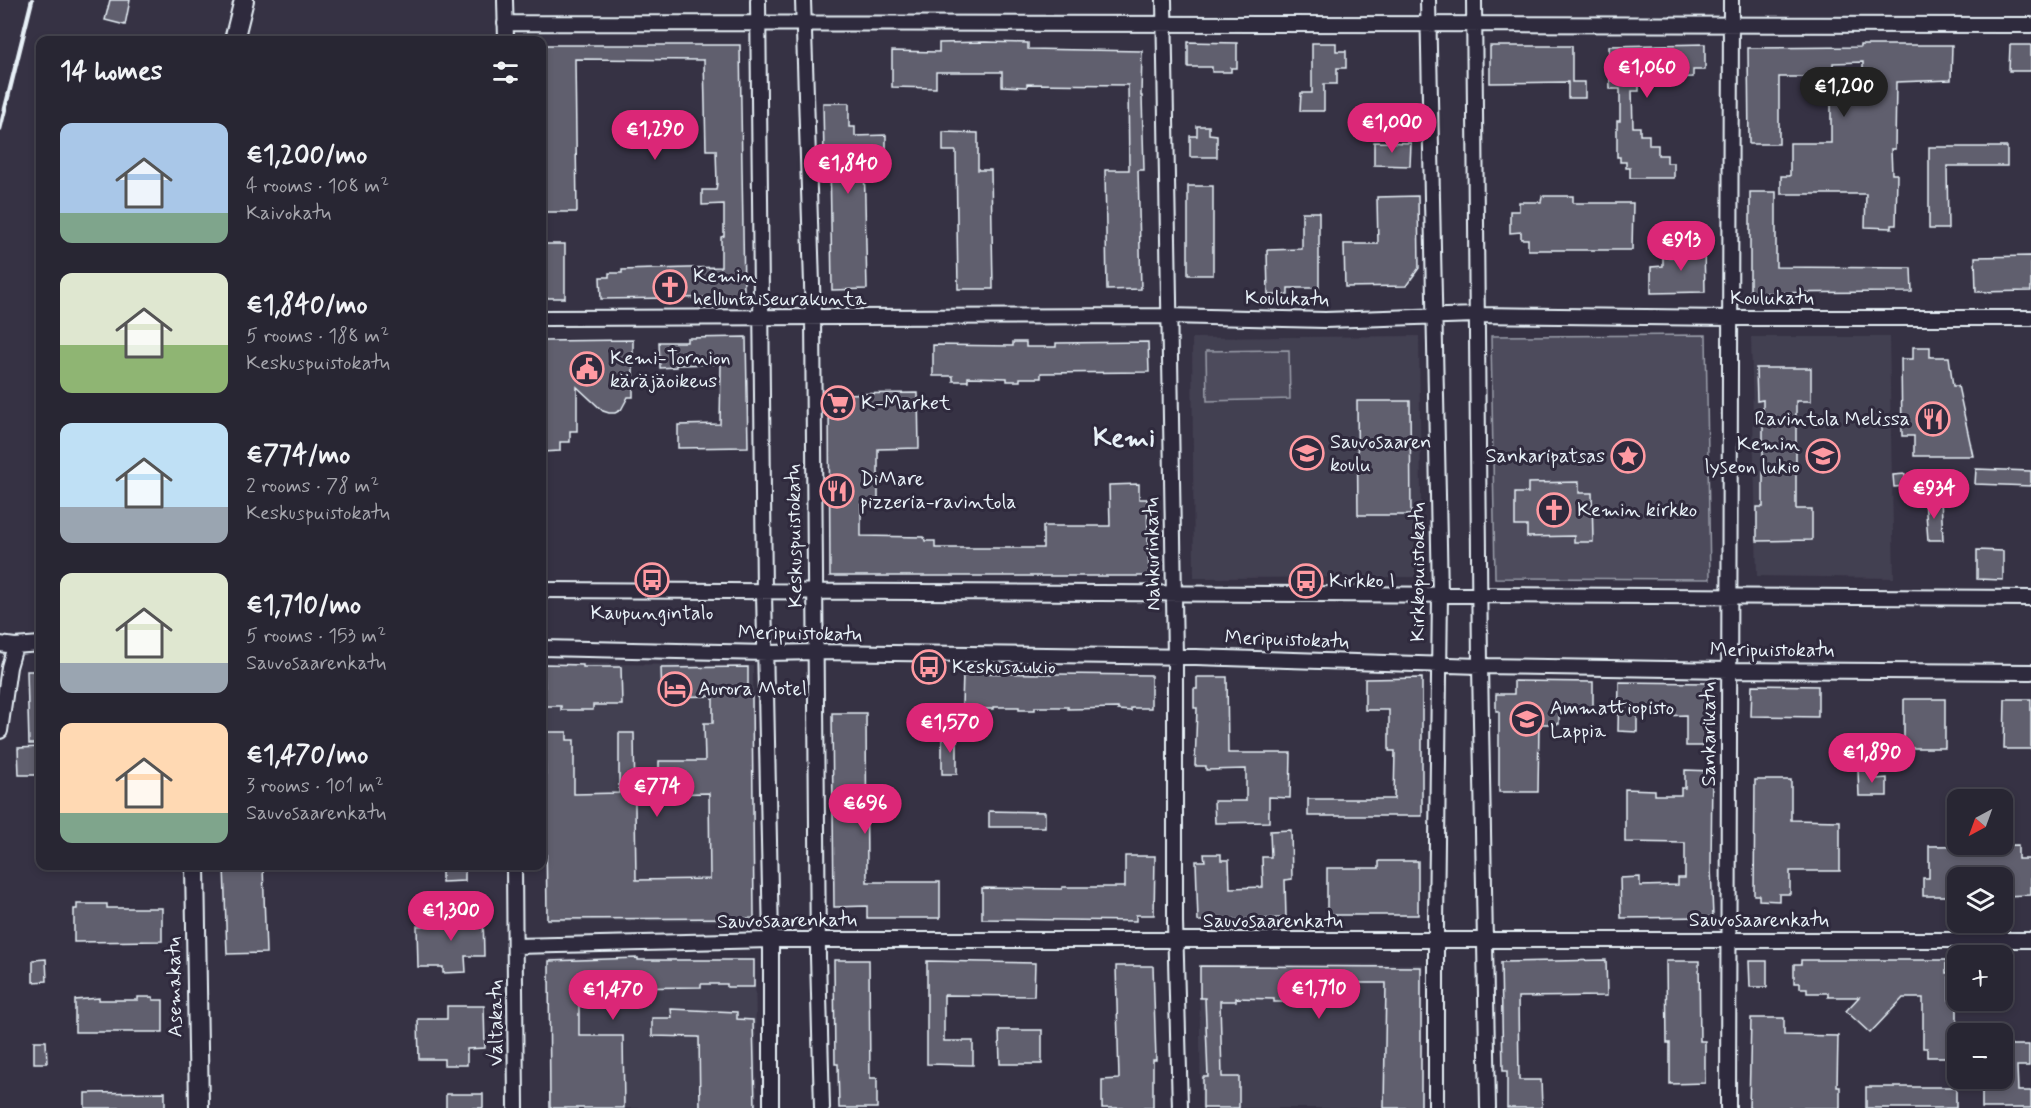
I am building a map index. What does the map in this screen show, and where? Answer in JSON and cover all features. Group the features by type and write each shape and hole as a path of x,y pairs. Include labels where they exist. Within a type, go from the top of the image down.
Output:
{"main road":[{"path":"235,36 244,0"},
{"name":"Asemakatu","path":"195,870 199,1108"}],"street":[{"path":"505,0 506,36"},
{"name":"Keskuspuistokatu","path":"759,0 764,592 771,940 771,1108"},
{"name":"Keskuspuistokatu","path":"803,0 813,316 822,1108"},
{"name":"Nahkurinkatu","path":"1164,0 1180,1108"},
{"name":"Kirkkopuistokatu","path":"1428,0 1440,594 1436,1108"},
{"path":"1474,0 1480,666 1488,1108"},
{"name":"Sankarikatu","path":"1728,1108 1731,0"},
{"path":"505,23 2031,25"},
{"name":"Koulukatu","path":"546,318 1169,316 1325,320 1476,315 2031,318"},
{"name":"Meripuistokatu","path":"546,590 2031,598"},
{"path":"0,644 15,646 36,644"},
{"path":"0,731 9,667 15,646"},
{"name":"Meripuistokatu","path":"546,648 1175,657 1480,666 2031,672"},
{"name":"Valtakatu","path":"514,870 516,1108"},
{"name":"Sauvosaarenkatu","path":"515,946 771,940 2031,940"}],"shaded area":[{"path":"1706,335 1710,579 1495,578 1491,336"},
{"name":"Sauvosaaren koulu","path":"1419,336 1422,577 1194,578 1192,338"},
{"name":"Kemin lyseon lukio","path":"1751,337 1889,337 1894,578 1757,576"},
{"path":"1289,350 1290,399 1207,401 1206,351"},
{"path":"546,663 753,666 755,921 546,921"},
{"path":"548,958 755,959 757,1108 549,1108"},
{"path":"1423,964 1422,1108 1201,1108 1199,965"}],"building":[{"path":"110,0 130,0 125,25 105,20"},
{"path":"1188,42 1237,43 1237,68 1231,68 1231,72 1212,72 1212,67 1188,67"},
{"path":"939,43 1028,43 1028,49 1142,51 1144,170 1138,170 1141,289 1107,290 1105,170 1129,170 1128,85 1027,84 1027,87 1002,86 1002,72 936,72 936,88 892,87 892,51 939,52"},
{"path":"1312,43 1336,43 1336,51 1346,51 1346,68 1337,68 1337,84 1324,84 1324,111 1300,111 1301,93 1312,93"},
{"path":"1705,44 1705,70 1693,70 1693,77 1668,78 1668,71 1639,71 1639,91 1632,91 1633,127 1640,127 1640,135 1649,135 1649,145 1658,145 1658,155 1667,155 1667,163 1674,163 1674,178 1630,178 1630,168 1626,168 1626,162 1620,162 1620,157 1617,157 1620,89 1610,89 1609,46"},
{"path":"546,45 740,45 744,291 739,291 739,297 601,299 600,277 609,277 609,273 622,273 622,270 721,267 724,204 702,205 702,190 716,190 717,183 716,150 706,150 704,60 575,59 577,212 546,212"},
{"path":"1860,45 1952,45 1951,80 1896,82 1895,149 1891,149 1892,174 1897,174 1896,225 1892,225 1892,228 1865,227 1866,194 1781,194 1781,176 1790,176 1790,143 1831,143 1831,93 1863,93 1863,62 1833,63 1833,77 1779,77 1779,144 1749,144 1748,48 1860,47"},
{"path":"2010,45 2031,45 2031,71 2009,71"},
{"path":"1490,46 1572,46 1572,82 1585,82 1585,98 1568,98 1568,82 1490,83"},
{"path":"823,103 849,103 849,127 855,127 855,136 886,135 886,156 864,157 867,289 832,290 830,157 824,157"},
{"path":"1197,126 1209,126 1209,134 1217,135 1217,157 1190,157 1190,136 1197,136"},
{"path":"943,132 978,133 978,170 991,170 993,289 958,289 956,151 943,151"},
{"path":"1374,142 1411,143 1410,166 1374,165"},
{"path":"1929,147 2007,147 2007,166 1947,166 1948,229 1929,229"},
{"path":"1188,186 1213,186 1213,275 1188,275"},
{"path":"1750,192 1776,192 1776,267 1911,268 1912,292 1750,293"},
{"path":"1418,196 1419,268 1406,286 1345,287 1344,244 1378,244 1377,197"},
{"path":"1542,196 1573,196 1573,203 1633,203 1632,250 1528,250 1528,239 1521,239 1521,232 1510,233 1510,211 1519,211 1519,202 1541,202"},
{"path":"1302,212 1319,212 1319,288 1288,288 1288,295 1268,295 1267,250 1302,249"},
{"path":"1680,243 1704,243 1705,292 1651,293 1651,267 1663,266 1663,257 1680,257"},
{"path":"546,244 565,244 565,298 546,298"},
{"path":"2031,256 2031,291 1976,292 1975,257"},
{"path":"746,337 748,447 678,448 678,425 720,424 721,364 676,365 676,367 660,368 659,342 687,342 687,338"},
{"name":"Kemi-Tornion käräjäoikeus","path":"633,340 633,397 628,397 621,410 609,413 603,411 577,387 577,431 570,431 570,442 560,442 560,451 546,452 546,341"},
{"path":"1013,342 1026,342 1026,347 1056,347 1056,343 1148,342 1149,372 1041,373 1041,378 1020,378 1020,381 1007,381 1007,378 968,377 968,381 953,381 953,376 933,376 933,345 1013,346"},
{"path":"1913,347 1930,347 1930,357 1949,357 1953,386 1958,386 1973,456 1914,456 1914,436 1902,436 1901,359 1913,359"},
{"path":"1756,368 1811,368 1811,401 1796,401 1796,509 1812,509 1812,540 1757,541 1757,507 1763,507 1763,400 1757,401"},
{"path":"918,393 919,448 878,449 878,504 861,504 861,536 924,537 925,541 935,541 935,548 1043,548 1043,526 1110,526 1109,485 1139,484 1139,499 1147,499 1149,576 830,576 829,394"},
{"path":"1357,401 1410,401 1411,515 1358,515"},
{"path":"1976,469 2031,471 2031,486 1975,484"},
{"path":"1905,474 1906,486 1894,487 1893,475"},
{"name":"Kemin kirkko","path":"1579,482 1579,493 1592,493 1593,542 1574,542 1574,536 1527,537 1527,526 1515,526 1515,493 1528,493 1528,483"},
{"path":"1941,499 1943,540 1928,540 1925,500"},
{"path":"1977,550 2003,551 2003,580 1977,579"},
{"path":"546,664 621,667 622,705 593,705 593,710 561,710 561,706 546,706"},
{"path":"748,667 748,696 752,696 754,918 547,919 546,732 567,732 567,740 574,740 574,794 619,793 619,733 634,733 636,880 710,879 709,793 659,794 659,761 705,761 704,723 713,723 713,696 662,697 661,668"},
{"path":"27,671 36,671 36,744 29,744"},
{"path":"963,673 1151,675 1151,708 1131,708 1131,711 1118,710 1118,708 1068,709 1068,707 1035,707 1035,710 1019,710 1019,707 976,709 976,706 962,706"},
{"path":"1197,677 1227,677 1228,753 1291,753 1290,798 1269,797 1269,822 1215,823 1214,801 1246,801 1246,769 1206,770 1206,766 1195,766 1197,708 1194,708 1194,689 1197,689"},
{"path":"1422,678 1422,816 1308,816 1308,799 1394,799 1395,751 1389,751 1389,710 1365,710 1365,679"},
{"path":"1514,681 1593,682 1593,712 1559,712 1559,724 1539,724 1538,792 1499,792 1499,711 1496,711 1496,694 1514,694"},
{"path":"1619,682 1709,683 1710,746 1686,746 1686,715 1663,716 1663,709 1637,709 1637,732 1618,731"},
{"path":"1752,685 1818,686 1818,717 1751,716"},
{"path":"1904,699 1945,699 1945,748 1904,748"},
{"path":"2005,699 2031,699 2031,749 2004,749"},
{"path":"832,713 866,713 867,882 940,882 940,918 867,918 867,906 834,907"},
{"path":"942,733 957,733 957,774 942,774"},
{"path":"36,747 36,775 19,775 18,748"},
{"path":"1685,770 1712,771 1713,917 1621,918 1620,878 1640,877 1640,886 1678,885 1678,878 1685,878 1685,843 1625,842 1625,789 1655,790 1655,795 1681,795 1681,788 1685,788"},
{"path":"1858,770 1876,770 1876,779 1887,778 1887,796 1859,796"},
{"path":"1755,780 1791,780 1791,820 1840,821 1840,871 1790,871 1790,894 1779,894 1779,901 1759,900 1759,895 1754,895"},
{"path":"989,811 1045,812 1045,827 989,827"},
{"path":"1291,830 1292,879 1285,880 1286,918 1198,921 1196,861 1205,861 1204,854 1221,854 1221,860 1229,860 1230,888 1263,887 1262,857 1271,857 1270,831"},
{"path":"2013,845 2018,845 2018,859 2031,859 2031,895 2013,896 2013,867 1947,867 1947,896 1923,896 1923,878 1929,878 1929,846 1947,846 1947,855 2013,855"},
{"path":"1125,856 1155,856 1154,915 1136,915 1136,921 982,919 982,888 1125,887"},
{"path":"1379,861 1418,861 1418,915 1327,915 1327,868 1379,868"},
{"path":"224,870 263,870 266,953 227,954"},
{"path":"442,870 465,870 465,881 442,882"},
{"path":"77,904 107,904 107,908 162,908 162,941 74,942 74,909 77,909"},
{"path":"483,913 484,956 465,956 466,972 443,973 443,967 418,967 417,926 446,926 446,914"},
{"path":"638,958 638,960 754,960 754,987 701,984 701,987 608,988 607,981 579,982 579,1036 623,1036 624,1108 550,1108 549,961"},
{"path":"46,959 47,981 33,982 33,960"},
{"path":"834,960 869,960 870,1078 877,1078 877,1108 839,1108 838,1064 835,1064"},
{"path":"1606,960 1607,996 1518,997 1519,1080 1541,1080 1542,1108 1507,1108 1507,1071 1503,1071 1501,962"},
{"path":"1801,960 1946,960 1947,1011 1957,1011 1957,1023 1947,1023 1947,1057 1927,1057 1927,1048 1923,1048 1923,998 1903,998 1870,1033 1846,1011 1859,997 1828,997 1828,993 1807,993 1807,988 1800,988 1800,983 1794,983 1794,964 1801,964"},
{"path":"927,961 1035,963 1034,996 944,995 944,1041 973,1041 973,1065 927,1064"},
{"path":"1666,961 1699,961 1700,1041 1705,1041 1705,1083 1670,1084"},
{"path":"1749,961 1767,961 1767,987 1750,987"},
{"path":"1116,966 1153,966 1156,1060 1153,1060 1153,1108 1102,1108 1102,1080 1119,1079"},
{"path":"1200,966 1421,967 1421,1108 1384,1108 1386,983 1311,983 1311,999 1292,998 1292,1002 1274,1002 1274,999 1236,998 1236,1001 1220,1001 1222,1077 1239,1077 1239,1108 1203,1108 1203,1077 1208,1077 1205,998 1200,998"},
{"path":"138,997 163,1000 163,1032 75,1032 75,1000 99,998 99,1000 138,1000"},
{"path":"447,1006 484,1006 485,1048 467,1049 467,1065 444,1065 444,1059 419,1059 418,1019 447,1019"},
{"path":"671,1009 737,1012 737,1019 753,1020 755,1108 700,1108 699,1037 652,1036 652,1018 672,1018"},
{"path":"1751,1018 1784,1018 1784,1035 1838,1036 1837,1087 1840,1087 1840,1108 1749,1108"},
{"path":"999,1030 1042,1030 1042,1064 1000,1064"},
{"path":"34,1041 46,1041 47,1063 34,1063"},
{"path":"2013,1045 2029,1045 2029,1066 2017,1066 2018,1091 2031,1091 2031,1108 1982,1108 1982,1091 2003,1091 2003,1089 2013,1089"},
{"path":"1866,1087 1956,1089 1956,1108 1866,1108"},
{"path":"165,1092 165,1108 85,1108 85,1093"},
{"path":"446,1094 483,1094 483,1108 446,1108"}],"railway":[{"path":"0,129 32,0"}],"place":[{"name":"Kemin helluntaiseurakunta","path":"670,287"},
{"name":"Kemi-Tornion käräjäoikeus","path":"587,369"},
{"name":"K-Market","path":"838,403"},
{"name":"Ravintola Melissa","path":"1933,419"},
{"name":"Sauvosaaren koulu","path":"1307,453"},
{"name":"Sankaripatsas","path":"1628,456"},
{"name":"Kemin lyseon lukio","path":"1823,456"},
{"name":"DiMare pizzeria-ravintola","path":"837,491"},
{"name":"Kemin kirkko","path":"1554,510"},
{"name":"Kaupungintalo","path":"652,580"},
{"name":"Kirkko I","path":"1306,581"},
{"name":"Keskusaukio","path":"929,667"},
{"name":"Aurora Motel","path":"675,689"},
{"name":"Ammattiopisto Lappia","path":"1527,719"}],"district":[{"name":"Kemi","path":"1124,439"}]}
